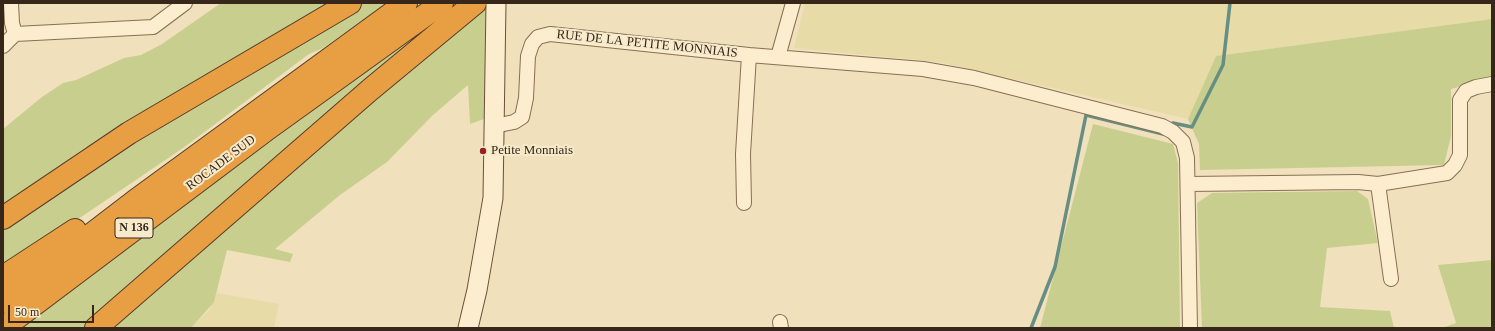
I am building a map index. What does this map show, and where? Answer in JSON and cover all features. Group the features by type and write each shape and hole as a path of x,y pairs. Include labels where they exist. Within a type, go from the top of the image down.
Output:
{"highway":[{"path":"3,218 66,174 129,133 350,3"},
{"name":"ROCADE SUD","path":"3,302 135,201 406,3"},
{"name":"ROCADE SUD","path":"3,328 222,163 442,3"},
{"path":"96,328 371,89 489,4"},
{"path":"3,277 109,209 135,201"}],"street":[{"path":"11,3 12,24 15,34"},
{"path":"3,46 15,34 153,27 185,3"},
{"path":"778,57 793,3"},
{"path":"468,328 477,290 493,198 494,126 489,4"},
{"name":"RUE DE LA PETITE MONNIAIS","path":"494,126 514,122 522,117 526,98 528,56 532,44 538,37 550,34 749,55 923,69 974,78 1162,126 1173,132 1183,142 1187,158 1190,328"},
{"name":"RUE DE LA PETITE MONNIAIS","path":"744,203 742,154 749,55"},
{"path":"1188,184 1358,182 1378,184 1447,173 1455,166 1460,155 1460,100 1466,91 1476,87 1492,84"},
{"path":"1378,184 1391,279"}],"shaded area":[{"path":"805,3 1492,3 1492,19 1216,56 1188,119 939,62 794,48"},
{"path":"217,293 279,304 274,328 191,328 209,310"}],"green space":[{"path":"221,3 336,3 91,148 86,147 3,205 3,129 42,97 63,83 76,80 124,58 141,55 162,44"},
{"path":"361,3 387,3 323,48 309,54 183,148 3,270 3,227 86,171"},
{"path":"460,3 88,328 22,328 199,194"},
{"path":"487,9 484,119 470,124 468,85 433,115 387,162 340,195 275,249 293,254 290,262 227,250 214,302 191,328 110,328 475,13"},
{"path":"1492,19 1492,78 1451,89 1451,136 1444,165 1200,170 1199,144 1188,119 1216,56"},
{"path":"1093,124 1173,144 1178,163 1180,328 1040,328"},
{"path":"1357,191 1368,199 1378,243 1327,248 1320,307 1390,311 1394,328 1202,328 1197,203 1212,193"},
{"path":"1492,260 1492,328 1442,328 1456,323 1438,265"}],"waterway":[{"path":"1173,123 1192,127 1223,65 1230,3"},
{"path":"1031,328 1055,267 1086,115 1163,134"}],"place":[{"name":"Petite Monniais","path":"483,151"}]}
